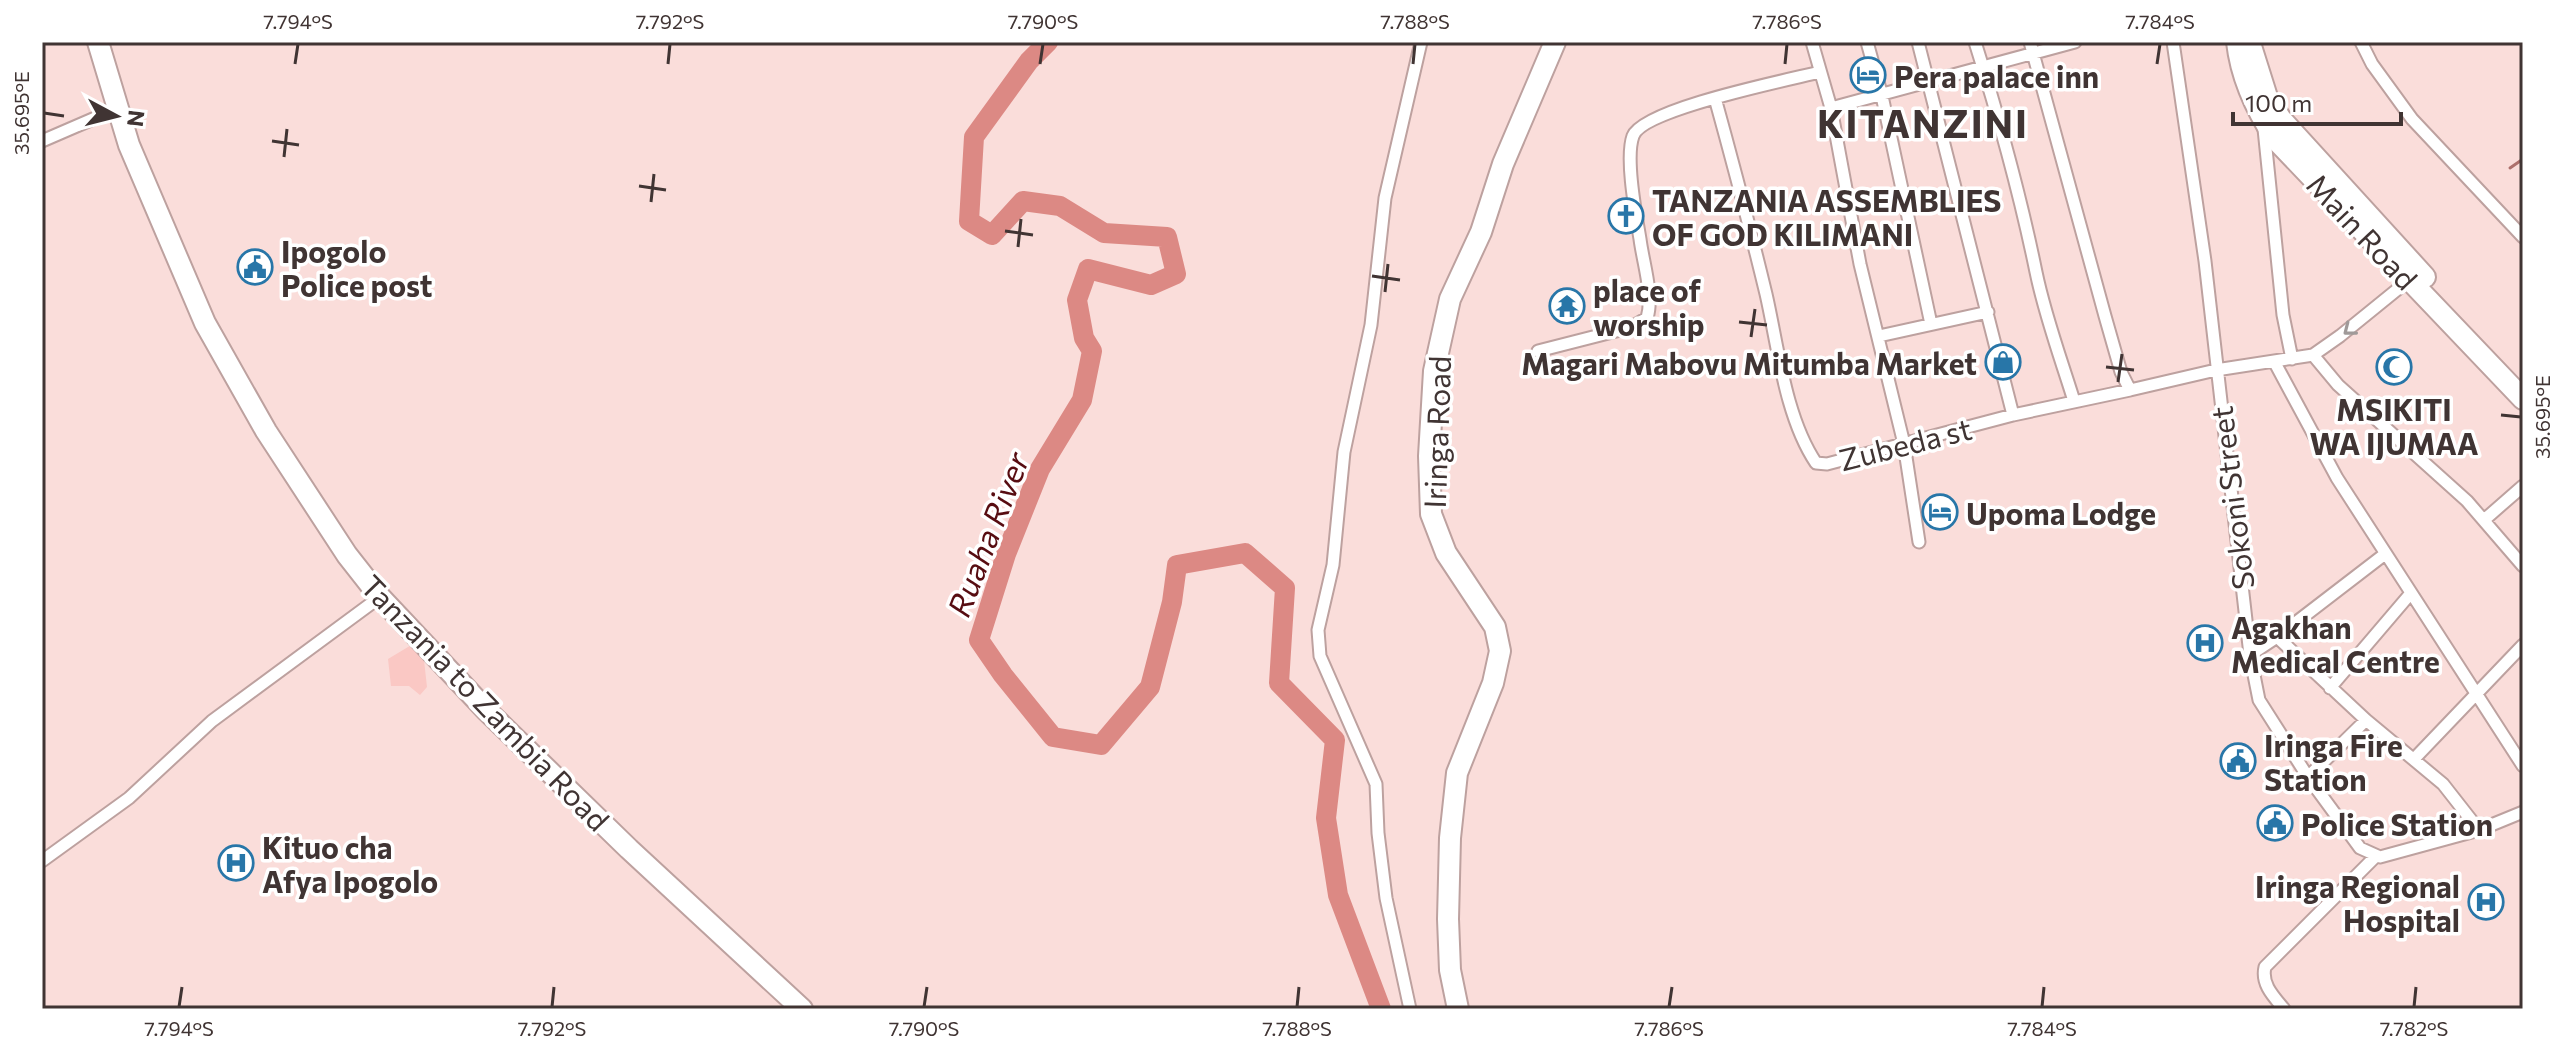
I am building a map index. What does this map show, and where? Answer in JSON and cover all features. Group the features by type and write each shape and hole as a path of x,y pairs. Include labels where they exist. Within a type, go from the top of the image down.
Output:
{"highway":[{"name":"Tanzania to Zambia Road","path":"98,42 116,109 205,323 306,495 380,597 487,711 629,849 802,1009"},
{"name":"Iringa Road","path":"1458,1009 1450,970 1448,919 1450,838 1457,773 1493,683 1500,651 1495,627 1446,553 1431,514 1429,456 1434,371 1450,299 1481,232 1503,164 1555,42"},
{"name":"Main Road","path":"2237,42 2244,78 2270,117 2276,140 2523,399"},
{"path":"2250,42 2270,117 2523,382"}],"street":[{"path":"1410,1009 1386,898 1376,784 1320,656 1318,630 1333,565 1344,452 1371,325 1385,198 1421,42"},
{"path":"1812,42 1831,108 1860,264 1904,444 1919,542"},
{"path":"1867,42 1882,96 1931,324"},
{"path":"1918,42 2013,415"},
{"path":"1975,42 2004,135 2033,249 2036,274 2074,401"},
{"path":"1831,108 1983,67 2032,48 2075,42"},
{"name":"Sokoni Street","path":"2173,42 2205,261 2250,655 2259,700 2308,777 2360,848 2376,856"},
{"path":"2361,42 2372,64 2412,119 2523,237"},
{"path":"2032,48 2121,372 2130,390"},
{"path":"1538,351 1632,327 1647,318 1648,288 1635,203 1632,140 1639,126 1715,98 1820,72"},
{"name":"Zubeda st","path":"1715,98 1766,293 1788,393 1816,463 1827,464 2013,415 2216,370 2313,355"},
{"path":"42,141 116,109"},
{"path":"2270,117 2282,302 2292,359"},
{"path":"2409,280 2313,355 2338,385 2484,520 2523,566"},
{"path":"1879,336 1988,312"},
{"path":"2275,363 2337,478 2523,766"},
{"path":"2484,520 2523,486"},
{"path":"2250,655 2385,554"},
{"path":"2330,688 2411,593"},
{"path":"42,861 129,798 212,721 380,597"},
{"path":"2277,637 2366,720 2443,784 2479,830"},
{"path":"2414,759 2523,645"},
{"path":"2308,777 2366,720"},
{"path":"2284,1009 2263,977 2269,960 2376,856 2479,830 2523,812"}],"shaded area":[{"path":"413,644 424,660 427,687 420,695 409,686 391,686 388,659"}],"waterway":[{"name":"Ruaha River","path":"1048,42 1029,61 974,137 969,221 992,235 1023,201 1060,206 1104,233 1167,237 1176,274 1151,285 1088,269 1077,300 1084,338 1092,351 1082,400 1040,469 1006,554 979,640 1053,737 1101,745 1150,687 1172,602 1177,565 1245,553 1285,588 1279,683 1335,740 1326,818 1338,895 1381,1009"},
{"path":"2510,168 2523,159"}],"place":[{"name":"Pera palace inn","path":"1868,75"},
{"name":"TANZANIA ASSEMBLIES OF GOD KILIMANI","path":"1626,216"},
{"name":"Ipogolo Police post","path":"255,267"},
{"name":"place of worship","path":"1567,306"},
{"name":"Magari Mabovu Mitumba Market","path":"2003,362"},
{"name":"MSIKITI WA IJUMAA","path":"2394,367"},
{"name":"Upoma Lodge","path":"1940,512"},
{"name":"Agakhan Medical Centre","path":"2205,643"},
{"name":"Iringa Fire Station","path":"2238,761"},
{"name":"Police Station","path":"2275,823"},
{"name":"Kituo cha Afya Ipogolo","path":"236,863"},
{"name":"Iringa Regional Hospital","path":"2486,902"}],"district":[{"name":"KITANZINI","path":"1923,122"}]}
